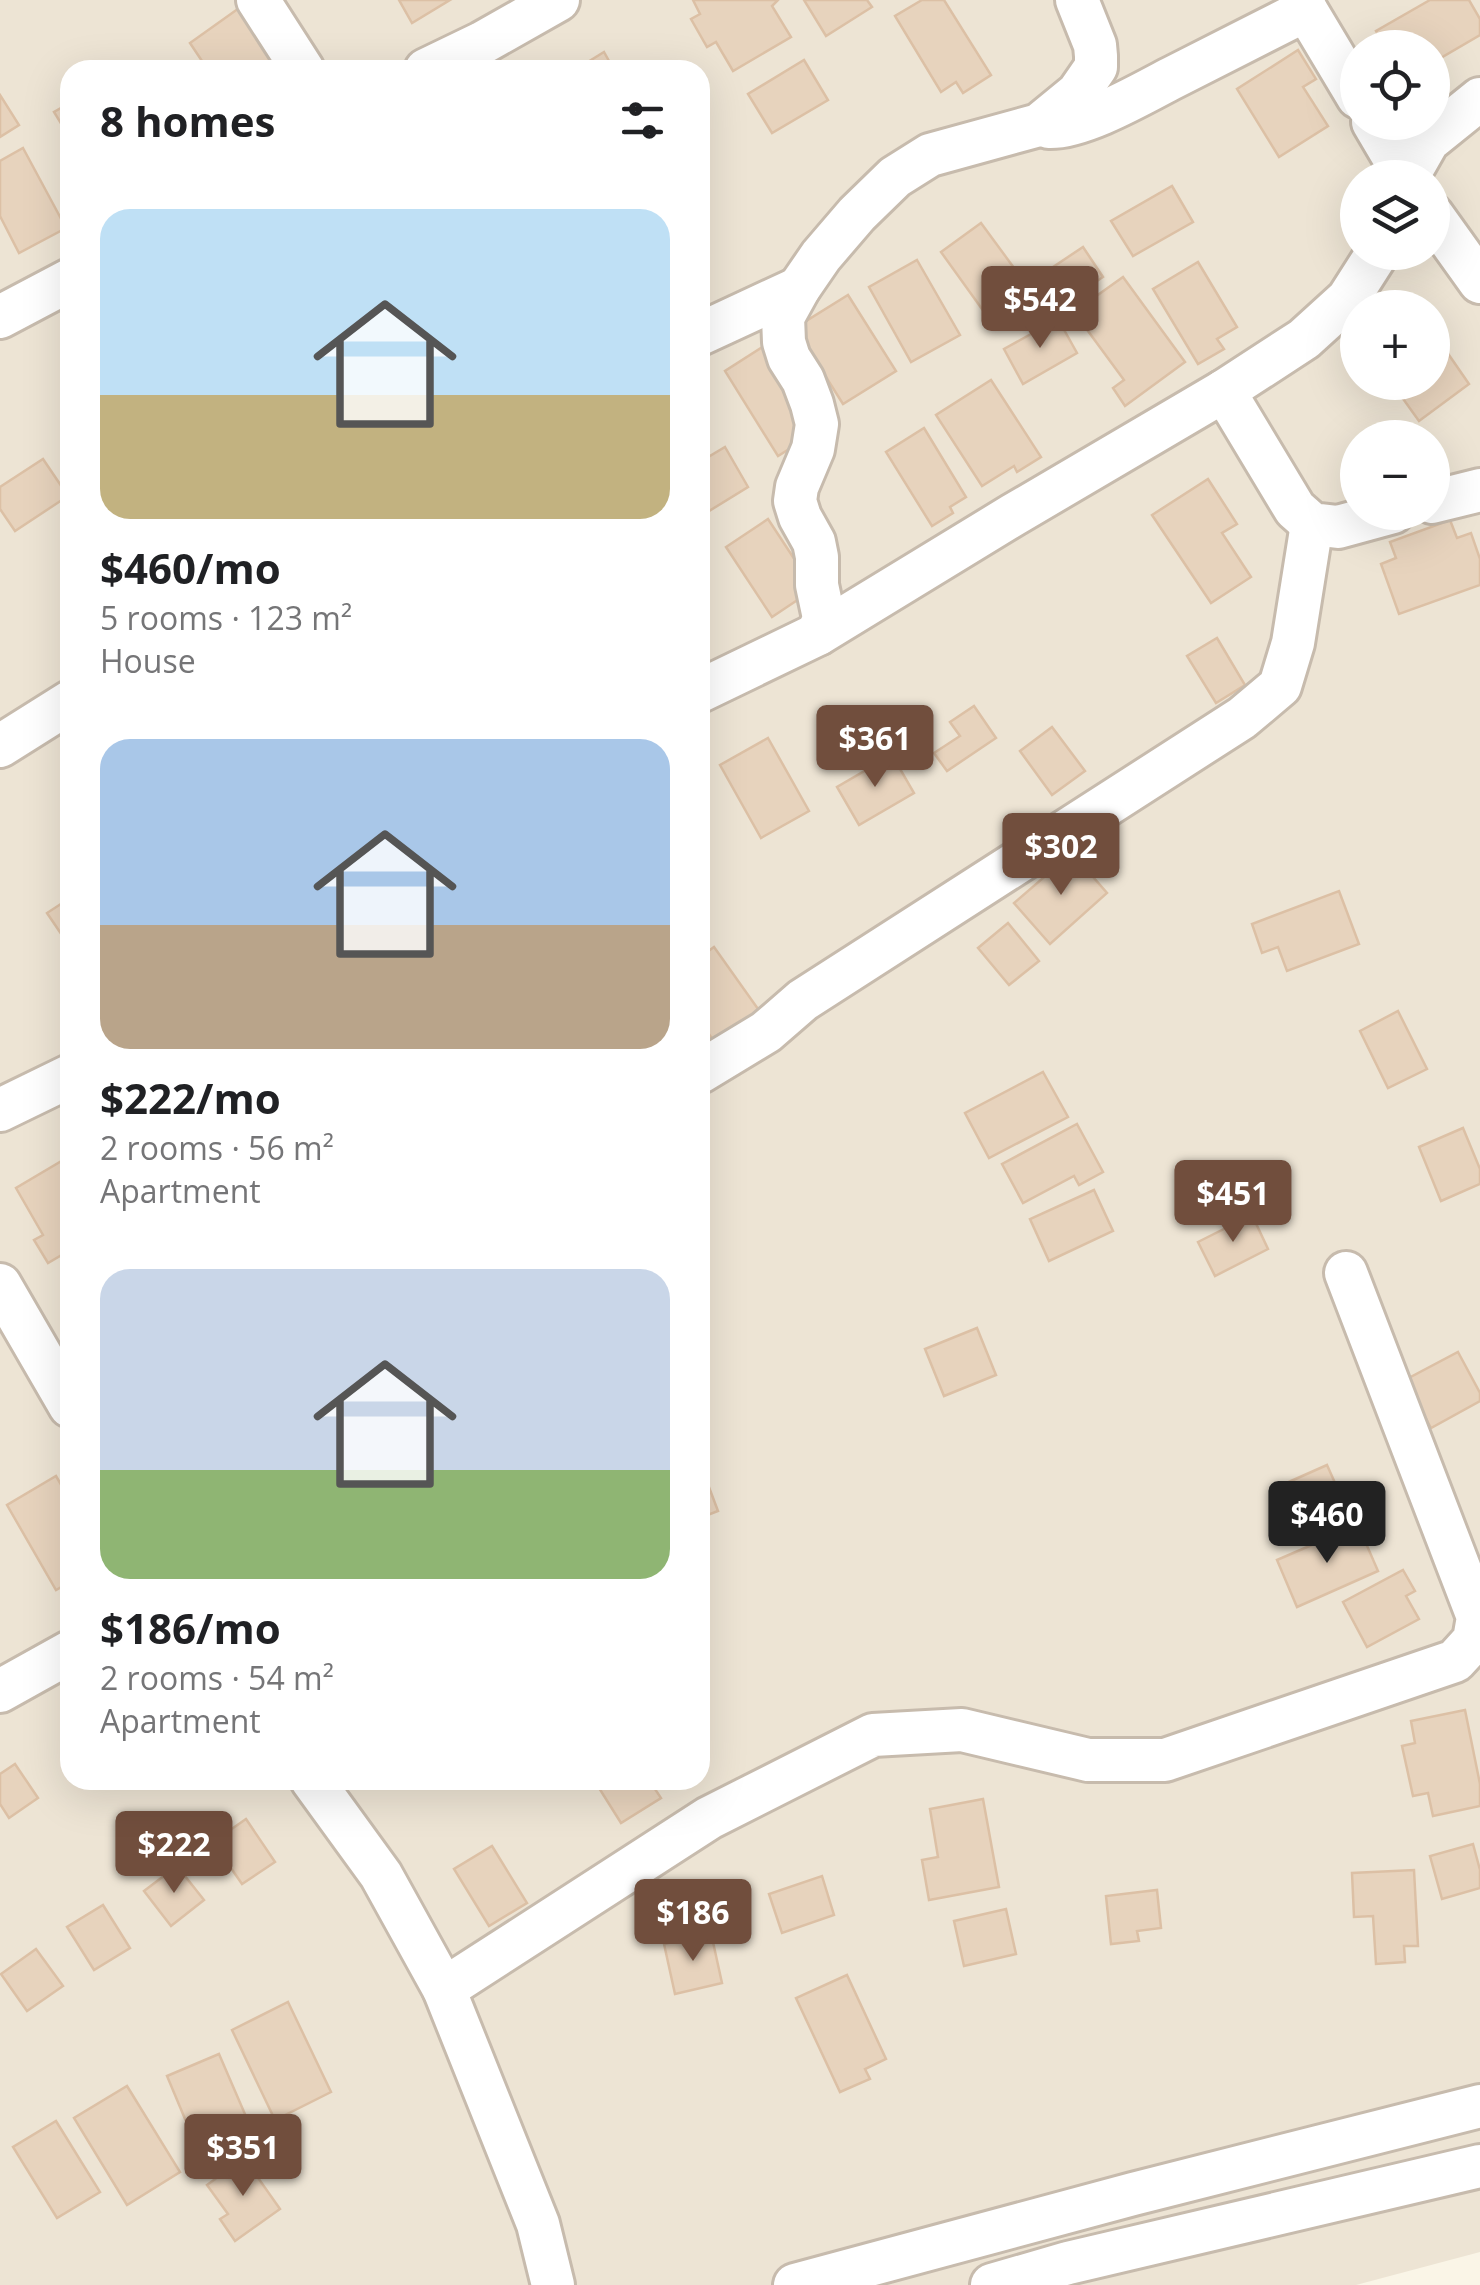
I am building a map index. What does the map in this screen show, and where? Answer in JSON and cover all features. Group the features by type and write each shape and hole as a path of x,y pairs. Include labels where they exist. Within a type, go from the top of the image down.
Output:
{"street":[{"path":"258,0 297,60"},
{"path":"447,60 558,0"},
{"path":"1038,125 1078,93 1096,66 1095,45 1077,0"},
{"path":"818,634 824,618 814,542 795,501 818,424 802,380 789,358 783,318 821,256 845,228 894,177 930,155 1038,125 1062,127 1076,122 1136,96 1303,5 1340,67"},
{"path":"1417,160 1428,141 1480,99"},
{"path":"1450,240 1480,282"},
{"path":"710,687 818,634 1224,391 1304,339 1348,299 1367,270"},
{"path":"0,317 60,285"},
{"path":"710,329 799,288"},
{"path":"1224,391 1296,510 1312,524 1340,526"},
{"path":"1450,498 1480,490"},
{"path":"710,1066 766,1032 802,1000 1242,718 1280,686 1294,643 1312,524"},
{"path":"0,746 60,708"},
{"path":"0,1110 60,1081"},
{"path":"444,1988 709,1818 873,1735 962,1730 1088,1760 1165,1760 1455,1661 1474,1640 1478,1617 1346,1272"},
{"path":"2,1293 60,1389"},
{"path":"0,1691 60,1658"},
{"path":"319,1790 381,1875 444,1988 538,2224 553,2285"},
{"path":"795,2285 1115,2198 1480,2106"},
{"path":"992,2285 1068,2263 1480,2166"}],"shaded area":[{"path":"0,0 1480,0 1480,2252 1356,2285 0,2285"}],"building":[{"path":"399,0 450,0 412,23"},
{"path":"693,0 778,0 772,6 791,37 733,71 716,42 707,47 691,19 700,14"},
{"path":"804,0 867,0 872,7 826,36"},
{"path":"922,0 944,0 991,75 963,93 956,82 941,92 895,16"},
{"path":"1430,0 1469,0 1480,19 1480,35 1450,52 1450,30 1378,30"},
{"path":"242,6 279,60 201,60 190,43"},
{"path":"1298,50 1316,79 1303,87 1328,126 1279,157 1237,89"},
{"path":"604,52 608,60 591,60"},
{"path":"804,60 828,100 772,133 748,94"},
{"path":"0,95 19,125 0,137"},
{"path":"23,148 60,217 60,231 19,253 0,216 0,161"},
{"path":"1172,186 1193,222 1133,256 1111,221"},
{"path":"981,223 1028,287 987,316 941,252"},
{"path":"1083,247 1103,277 1058,307 1038,277"},
{"path":"917,260 960,335 911,362 869,287"},
{"path":"1198,262 1237,327 1217,339 1224,349 1198,364 1153,289"},
{"path":"1123,277 1185,362 1125,406 1113,388 1124,380 1074,312"},
{"path":"848,295 896,371 843,404 795,328"},
{"path":"1058,319 1077,353 1023,384 1004,349"},
{"path":"775,339 829,424 778,456 725,371"},
{"path":"1450,356 1469,384 1450,398"},
{"path":"991,380 1041,457 1017,472 1014,466 982,486 936,415"},
{"path":"1404,400 1447,400 1420,420"},
{"path":"924,428 966,497 950,507 953,513 932,526 886,452"},
{"path":"725,447 748,487 710,510 710,456"},
{"path":"43,459 60,484 60,501 15,531 0,509 0,487"},
{"path":"1208,479 1237,524 1222,533 1251,577 1211,603 1152,515"},
{"path":"768,519 814,589 772,617 726,547"},
{"path":"1450,520 1457,538 1471,533 1480,559 1480,585 1399,614 1381,564 1396,558 1390,542 1423,530 1450,530"},
{"path":"1217,638 1245,685 1216,703 1187,656"},
{"path":"974,706 996,738 947,771 934,753 960,736 950,722"},
{"path":"1052,727 1085,771 1052,795 1020,751"},
{"path":"768,738 809,811 761,838 720,765"},
{"path":"892,755 914,793 859,825 837,787"},
{"path":"1072,853 1107,893 1050,944 1014,903"},
{"path":"1339,891 1359,944 1287,971 1278,947 1262,953 1252,924"},
{"path":"60,905 60,932 47,913"},
{"path":"1008,923 1039,961 1009,985 978,948"},
{"path":"714,947 763,1016 719,1048 710,1036 710,950"},
{"path":"1398,1011 1427,1069 1388,1088 1360,1031"},
{"path":"1043,1072 1068,1117 989,1158 965,1113"},
{"path":"1077,1124 1103,1172 1079,1185 1074,1176 1023,1203 1002,1164"},
{"path":"1463,1128 1480,1169 1480,1184 1441,1201 1419,1147"},
{"path":"60,1162 60,1256 48,1263 34,1240 43,1235 16,1188"},
{"path":"1094,1190 1113,1231 1049,1261 1030,1219"},
{"path":"1252,1215 1268,1249 1215,1276 1198,1242"},
{"path":"977,1328 996,1375 944,1396 925,1349"},
{"path":"1458,1352 1480,1393 1480,1401 1431,1428 1405,1380"},
{"path":"1327,1465 1348,1512 1303,1532 1282,1485"},
{"path":"56,1476 60,1483 60,1588 56,1590 7,1505"},
{"path":"710,1490 718,1511 710,1514"},
{"path":"1358,1525 1378,1571 1297,1607 1277,1560"},
{"path":"1403,1570 1415,1591 1406,1596 1419,1619 1367,1647 1343,1602"},
{"path":"1465,1710 1480,1784 1480,1806 1433,1816 1428,1793 1413,1796 1402,1746 1415,1743 1411,1721"},
{"path":"15,1764 38,1798 9,1818 0,1804 0,1774"},
{"path":"600,1790 656,1790 661,1798 621,1823"},
{"path":"983,1799 999,1887 929,1900 922,1860 938,1857 930,1809"},
{"path":"246,1819 275,1862 242,1884 213,1842"},
{"path":"1473,1844 1480,1888 1442,1899 1430,1856"},
{"path":"492,1846 527,1903 489,1926 454,1869"},
{"path":"177,1866 204,1900 171,1926 144,1891"},
{"path":"1414,1870 1418,1946 1404,1946 1405,1962 1376,1964 1373,1916 1354,1917 1352,1873"},
{"path":"822,1876 834,1915 782,1933 769,1894"},
{"path":"1157,1890 1161,1928 1137,1931 1139,1941 1111,1944 1106,1896"},
{"path":"103,1905 130,1948 94,1970 67,1927"},
{"path":"1006,1909 1016,1954 964,1966 954,1921"},
{"path":"711,1933 722,1983 675,1994 664,1944"},
{"path":"36,1949 63,1986 27,2011 1,1974"},
{"path":"847,1975 886,2059 865,2069 870,2079 840,2092 796,1998"},
{"path":"288,2002 331,2092 275,2120 232,2030"},
{"path":"219,2054 254,2135 201,2157 167,2076"},
{"path":"127,2086 180,2172 127,2205 74,2118"},
{"path":"56,2121 100,2192 57,2218 13,2147"},
{"path":"244,2158 280,2209 235,2241 220,2219 228,2214 207,2185"}]}
